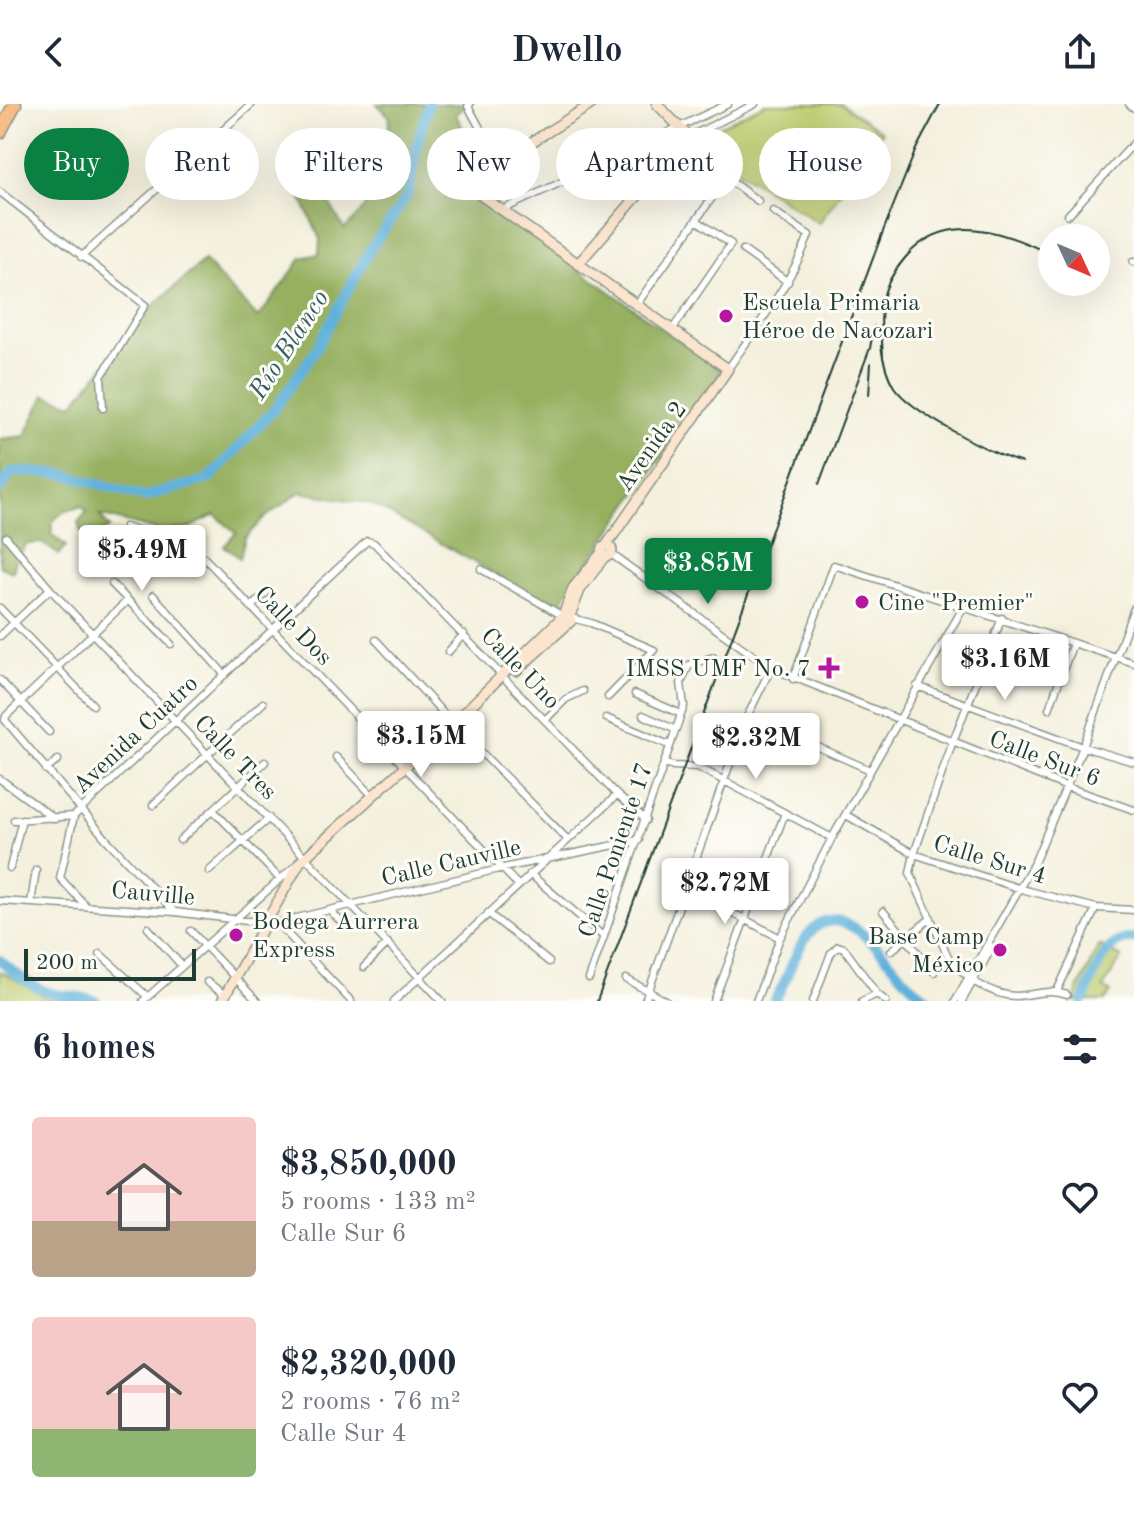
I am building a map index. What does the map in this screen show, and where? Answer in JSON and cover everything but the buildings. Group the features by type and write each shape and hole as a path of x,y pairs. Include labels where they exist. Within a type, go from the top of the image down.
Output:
{"highway":[{"path":"0,132 15,104"}],"street":[{"path":"81,257 252,104"},
{"path":"592,104 473,179 472,189 728,369 788,282 809,235 773,211"},
{"path":"657,104 681,128 728,104"},
{"path":"707,128 755,104"},
{"path":"1129,104 1134,108"},
{"path":"469,105 480,128"},
{"path":"1068,215 1134,143"},
{"path":"637,304 726,178 758,201"},
{"path":"502,210 556,185"},
{"path":"0,192 145,305 101,377 103,408"},
{"path":"578,264 634,200"},
{"path":"672,330 731,244 696,220"},
{"path":"743,250 788,282"},
{"name":"Avenida 2","path":"566,617 573,588 606,552 728,369"},
{"name":"Calle Dos","path":"125,527 185,538 518,885"},
{"name":"Calle Tres","path":"6,537 92,634 442,1001"},
{"name":"Avenida Cuatro","path":"86,906 60,878 74,816 371,540"},
{"name":"Calle Uno","path":"371,540 617,795 646,820"},
{"name":"Calle Sur 6","path":"606,552 771,668 793,679 1067,787 1134,810"},
{"path":"793,679 834,565 1134,663"},
{"path":"481,569 566,617 591,623 654,650 608,697"},
{"path":"112,584 171,644"},
{"path":"0,636 50,589"},
{"path":"251,607 269,590"},
{"path":"153,595 225,675"},
{"path":"128,600 4,718 80,809 175,912"},
{"path":"756,1001 780,938 832,838 964,606"},
{"path":"0,608 93,705"},
{"path":"958,1000 991,949 989,942 1035,861 1083,747 1134,608"},
{"path":"154,626 169,613"},
{"path":"100,954 146,999 455,725 566,617"},
{"path":"1002,618 953,741 910,873 950,961 972,980 993,992 1015,996 1057,991 1067,995"},
{"path":"448,652 464,634"},
{"path":"376,640 387,645 455,725 568,840"},
{"path":"1049,709 1073,643"},
{"name":"Calle Poniente 17","path":"589,979 684,706 681,683 689,665 713,657"},
{"path":"645,1001 746,719 771,668"},
{"path":"0,680 49,732"},
{"path":"917,686 1083,747 1134,762"},
{"path":"546,719 566,699 583,691"},
{"path":"635,694 681,714"},
{"path":"153,805 263,703"},
{"path":"643,715 676,730"},
{"path":"606,718 669,745"},
{"path":"818,747 870,770"},
{"path":"336,757 372,795"},
{"path":"46,770 58,760"},
{"path":"180,840 265,762"},
{"path":"664,763 693,766 832,838"},
{"path":"207,982 225,999 272,924 305,859 372,795 407,767"},
{"path":"0,779 55,819"},
{"path":"394,1001 617,795"},
{"path":"213,810 280,879"},
{"path":"714,1001 785,813"},
{"name":"Calle Sur 4","path":"846,815 914,854 1021,889 1096,908 1134,910"},
{"path":"14,820 74,816"},
{"path":"209,871 269,818"},
{"path":"10,868 22,819"},
{"name":"Calle Cauville","path":"272,924 503,868 639,840"},
{"path":"0,901 31,903 36,870"},
{"path":"530,874 604,937"},
{"path":"684,887 780,938"},
{"name":"Cauville","path":"31,903 175,912 272,924"},
{"path":"1057,991 1096,908"},
{"path":"330,910 339,920"},
{"path":"883,911 934,972"},
{"path":"488,913 549,962"},
{"path":"891,951 931,918"},
{"path":"272,924 351,1001"},
{"path":"148,928 182,966"},
{"path":"191,931 257,1001"},
{"path":"364,967 388,943"},
{"path":"813,1001 831,953 838,946 844,948 877,994 886,1001"},
{"path":"626,979 666,1001"},
{"path":"862,1001 877,994"}],"green space":[{"path":"377,104 466,104 456,115 463,128 427,128 427,200 481,200 722,371 556,609 372,504 300,492 263,519 245,538 240,558 224,546 236,533 215,515 187,529 160,531 99,515 110,528 90,538 80,531 78,522 87,512 82,506 63,512 53,521 51,534 66,546 59,555 42,543 27,544 16,560 13,572 0,567 0,439 25,436 45,395 73,404 152,307 204,261 258,318 302,258 319,254 320,239 302,200 328,200 344,229 368,200 411,200 411,128 388,128 390,117"},
{"path":"765,104 841,104 876,128 759,128 759,184 743,174 743,128 716,128"},
{"path":"783,200 835,200 819,223"},
{"path":"1099,945 1122,957 1103,988 1111,992 1105,1001 1073,1001"},
{"path":"0,971 44,996 84,1001 0,1001"}],"waterway":[{"name":"Río Blanco","path":"0,489 13,471 63,474 144,497 209,479 277,406 315,351 370,250 408,195 429,104"},
{"path":"774,1001 807,936 827,922 841,922 868,938 912,986 932,1001"},
{"path":"1083,1001 1107,951 1115,944 1134,939"},
{"path":"0,960 44,990 96,1001"}],"railway":[{"path":"597,1001 882,234 916,149 940,104"},
{"path":"883,357 881,318 885,290 905,258 921,243 938,234 976,230 995,233 1038,248"},
{"path":"819,484 870,348 874,326"},
{"path":"881,346 889,377 903,397 953,431 1022,463"},
{"path":"869,395 871,363"}],"place":[{"name":"Escuela Primaria Héroe de Nacozari","path":"726,316"},
{"name":"Cine \"Premier\"","path":"862,602"},
{"name":"IMSS UMF No. 7","path":"829,668"},
{"name":"Bodega Aurrera Express","path":"236,935"},
{"name":"Base Camp México","path":"1000,950"}]}
